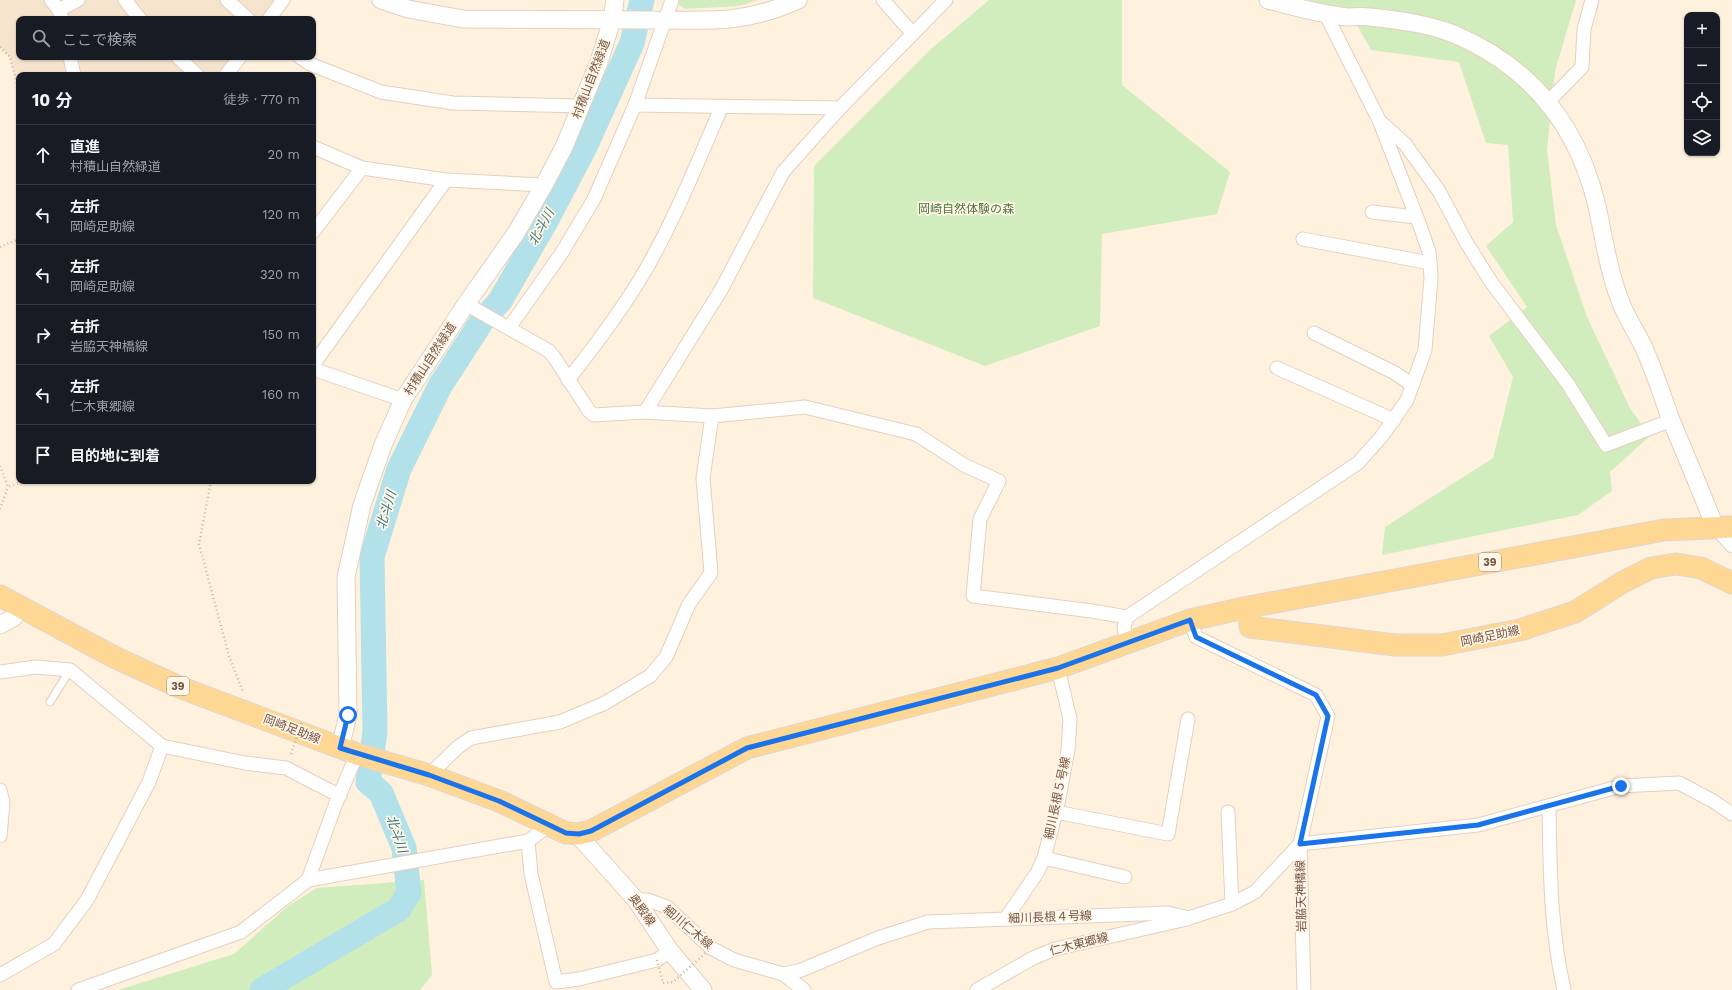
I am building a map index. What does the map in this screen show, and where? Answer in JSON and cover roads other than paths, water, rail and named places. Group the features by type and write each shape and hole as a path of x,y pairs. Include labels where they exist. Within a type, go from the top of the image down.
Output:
{"main road":[{"name":"39","path":"577,834 591,831 747,748 1058,668 1190,620 1249,607 1664,530 1723,527"},
{"name":"岡崎足助線","path":"1249,607 1250,627 1395,645 1442,645 1520,630 1575,612 1623,582 1651,568 1676,564 1701,568 1732,583"},
{"name":"岡崎足助線","path":"0,596 114,657 179,687 360,755 429,775 499,801 566,833 577,834"}],"street":[{"path":"57,10 78,0"},
{"path":"124,0 137,16"},
{"path":"227,0 245,16"},
{"path":"271,16 283,0"},
{"path":"381,0 408,9 463,20 703,21 746,18 765,14 798,0"},
{"name":"村積山自然緑道","path":"360,755 348,715 346,577 362,505 383,445 403,400 469,306 516,233 564,147 616,20 615,0"},
{"path":"504,325 561,254 594,199 635,105 660,20 670,7 672,0"},
{"path":"883,0 914,34"},
{"path":"645,412 721,290 783,172 840,108 946,0"},
{"path":"1268,0 1324,13 1411,23 1454,34 1480,46 1508,65 1532,85 1548,102 1564,123 1585,168 1596,204 1606,252 1621,303 1646,353 1672,420 1732,546"},
{"path":"1548,102 1582,67 1584,29 1592,0"},
{"path":"1127,643 1124,627 1127,617 1358,463 1394,420 1407,400 1425,350 1431,278 1429,252 1379,120 1324,13"},
{"path":"71,60 73,72"},
{"path":"181,60 194,72"},
{"path":"228,72 238,60"},
{"path":"304,60 310,64 381,92 453,104 581,106"},
{"path":"635,105 840,108"},
{"path":"568,380 586,357 645,271 680,201 722,106"},
{"path":"1379,120 1404,144 1439,191 1466,242 1491,282 1568,384 1606,445 1672,420"},
{"path":"316,148 362,168 446,180 544,185"},
{"path":"316,228 362,168"},
{"path":"316,361 446,180"},
{"path":"1372,212 1416,217"},
{"path":"1303,239 1430,263"},
{"path":"469,306 549,351 589,411 594,415 645,412 712,416 805,407 916,434 964,465 999,482 980,519 973,596 1092,611 1127,617"},
{"path":"1314,333 1376,363 1412,386"},
{"path":"1277,368 1394,420"},
{"path":"316,371 403,400"},
{"path":"429,775 458,746 471,738 560,722 605,703 650,676 666,657 689,604 711,573 703,478 712,416"},
{"path":"0,625 13,618 23,607"},
{"name":"岩脇天神橋線","path":"1190,620 1196,637 1316,695 1328,716 1300,844 1304,990"},
{"path":"0,672 36,667 70,670 162,746 245,763 286,768 340,796"},
{"name":"細川長根５号線","path":"1006,918 1037,873 1044,858 1056,812 1068,750 1070,719 1058,668"},
{"path":"1056,812 1168,834 1173,798 1179,779 1188,719"},
{"path":"0,975 54,944 88,900 149,782 162,746"},
{"path":"308,880 340,796 360,755"},
{"path":"1189,918 1232,904 1255,892 1300,844 1478,825 1621,786 1679,783 1713,801 1732,814"},
{"path":"0,790 3,803 0,836"},
{"path":"1549,806 1550,900 1555,947 1564,990"},
{"path":"1228,812 1232,904"},
{"path":"78,990 241,932 308,880 528,841 550,825"},
{"name":"奥殿線","path":"577,834 636,900 664,955 703,990"},
{"path":"528,841 531,874 556,982 581,985 664,955"},
{"path":"1044,858 1125,877"},
{"name":"細川仁木線","path":"636,900 648,900 667,907 711,948 734,960 783,974 804,990"},
{"name":"細川長根４号線","path":"783,974 799,971 878,938 917,924 928,922 1168,913 1189,918"},
{"name":"仁木東郷線","path":"977,990 1034,958 1055,949 1189,918"}],"lane":[{"path":"50,702 70,670"}],"waterway":[{"name":"北斗川","path":"262,990 399,909 409,893 404,848 381,793 368,782 375,732 372,557 399,469 440,386 482,321 500,301 546,221 584,149 632,43 642,0"}],"park label":[{"name":"岡崎自然体験の森","path":"966,209"}]}
